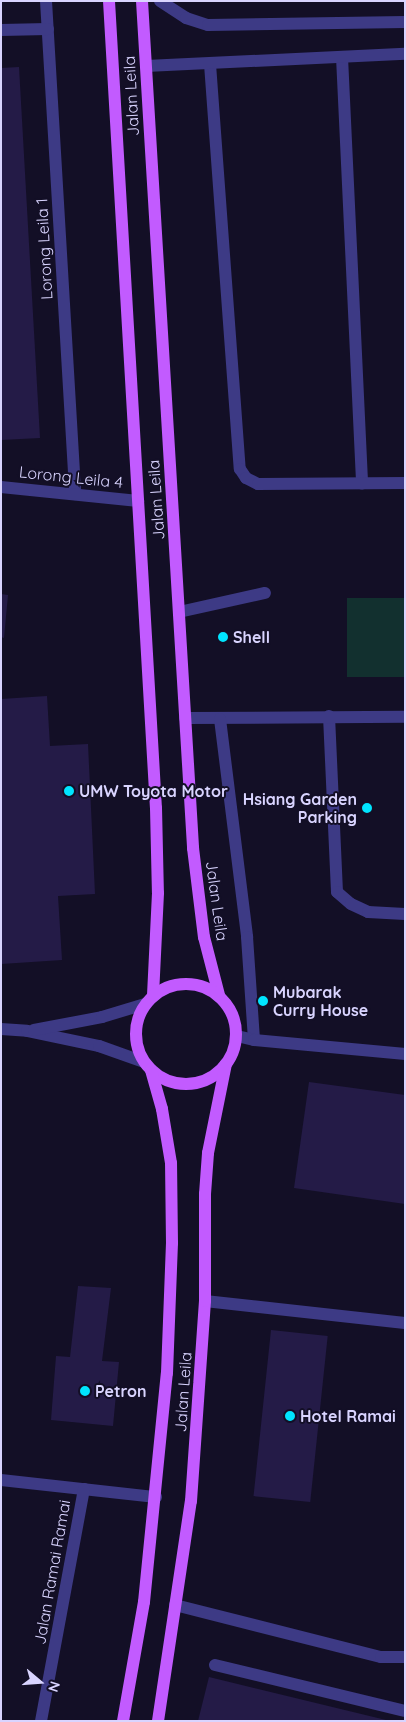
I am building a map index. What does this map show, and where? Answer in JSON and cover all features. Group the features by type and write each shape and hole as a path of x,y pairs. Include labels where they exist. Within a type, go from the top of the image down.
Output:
{"main road":[{"name":"Jalan Leila","path":"109,1 156,808 158,893 149,1000"},
{"name":"Jalan Leila","path":"142,1 193,848 204,937 218,995"},
{"path":"178,984 192,984 206,988 218,995 228,1007 234,1021 236,1036 234,1051 226,1064 214,1076 198,1083 182,1085 165,1080 147,1066 138,1048 136,1033 139,1018 149,1000 164,989 178,984"},
{"name":"Jalan Leila","path":"158,1721 191,1501 198,1428 205,1301 205,1194 208,1153 226,1064"},
{"name":"Jalan Leila","path":"124,1721 144,1602 156,1497 167,1373 172,1243 172,1163 162,1109 147,1066"}],"street":[{"name":"Lorong Leila 1","path":"46,1 75,494"},
{"path":"160,1 186,18 208,25 405,22"},
{"path":"1,30 48,29"},
{"path":"146,66 405,54"},
{"path":"342,57 362,484"},
{"path":"210,64 240,469 246,478 258,484 405,483"},
{"name":"Lorong Leila 4","path":"1,486 138,501"},
{"path":"179,612 265,594"},
{"path":"329,716 337,892 351,904 368,912 405,914"},
{"path":"185,718 405,717"},
{"path":"220,719 247,937 254,1040"},
{"path":"27,1031 102,1017 149,1000"},
{"path":"1,1029 27,1031 99,1046 147,1066"},
{"path":"236,1036 254,1040 405,1054"},
{"path":"205,1301 405,1322"},
{"path":"1,1480 156,1497"},
{"name":"Jalan Ramai Ramai","path":"41,1721 84,1489"},
{"path":"175,1605 381,1657 405,1656"},
{"path":"216,1665 405,1711"}],"green space":[{"path":"347,598 405,598 405,677 347,677"}],"building":[{"path":"19,67 40,438 1,440 1,68"},
{"path":"1,594 8,595 4,638 1,637"},
{"path":"47,696 50,746 88,744 95,894 58,896 62,960 1,964 1,699"},
{"path":"309,1082 405,1095 405,1204 294,1188"},
{"name":"Petron","path":"78,1286 111,1288 102,1361 119,1362 113,1426 51,1420 56,1356 70,1357"},
{"name":"Hotel Ramai","path":"271,1330 328,1336 310,1502 254,1496"},
{"path":"209,1677 386,1720 386,1721 198,1721"}],"place":[{"name":"Shell","path":"223,637"},
{"name":"UMW Toyota Motor","path":"69,791"},
{"name":"Hsiang Garden Parking","path":"367,808"},
{"name":"Mubarak Curry House","path":"263,1001"},
{"name":"Petron","path":"85,1391"},
{"name":"Hotel Ramai","path":"290,1416"}]}
